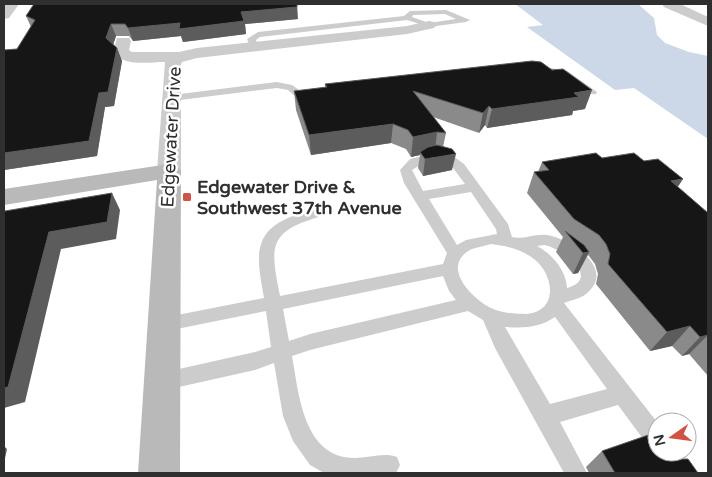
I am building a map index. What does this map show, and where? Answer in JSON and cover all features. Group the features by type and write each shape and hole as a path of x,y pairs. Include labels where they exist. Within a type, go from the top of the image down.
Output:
{"street":[{"path":"4,15 12,4"},
{"path":"669,4 708,22"},
{"name":"Edgewater Drive","path":"159,473 162,324 174,50 190,54 254,46 320,34 407,30 429,26"},
{"path":"123,41 121,52 129,57 174,50"},
{"path":"4,196 169,171"}],"lane":[{"path":"320,34 407,18 429,26 466,20 446,12 410,14 407,18"},
{"path":"517,72 543,69 558,71 571,76 592,92"},
{"path":"172,98 277,85 290,86 306,99 322,98"},
{"path":"443,157 453,160 474,187 512,242 543,257 552,267 558,278 560,292 557,301 545,315 529,321 510,322 491,317 468,304 460,296 452,282 453,261 445,239 411,183 406,170 413,163 426,158 443,157"},
{"path":"420,196 474,187"},
{"path":"314,214 298,218 283,226 272,236 266,248 265,258 272,305 293,416 300,435 322,462 335,468 353,472 390,465"},
{"path":"162,324 301,300 453,261 467,244 479,240 512,242 544,240 566,248 582,260 588,268 589,276 587,283 579,291 557,301"},
{"path":"557,301 622,394 647,426"},
{"path":"161,382 255,361 310,342 468,304"},
{"path":"491,317 502,342 576,473"},
{"path":"545,416 622,394"}],"water":[{"path":"515,4 638,4 654,18 657,35 665,43 689,52 708,56 708,139 634,88 615,90 527,27 543,25"}],"building":[{"path":"34,4 297,4 297,7 241,12 244,21 179,29 180,23 128,28 125,24 111,24 106,38 117,48 108,92 99,93 89,141 4,153 4,50 17,49 35,20 26,16"},
{"path":"532,61 541,62 552,70 563,69 592,90 574,93 579,97 492,109 489,106 483,113 413,91 446,133 437,132 413,137 408,130 393,124 309,135 294,91 327,87 325,84"},
{"path":"437,145 452,149 456,154 425,159 420,152 428,147"},
{"path":"596,153 602,158 634,153 644,161 658,159 683,179 671,181 708,213 708,335 700,337 690,326 667,332 608,264 610,254 606,244 599,235 574,219 534,172 549,170 542,162"},
{"path":"112,193 107,222 49,232 8,387 4,388 5,211"},
{"path":"565,231 584,245 589,252 583,253"},
{"path":"647,435 647,462 690,462 698,473 615,473 602,451"}],"place":[{"name":"Edgewater Drive & Southwest 37th Avenue","path":"187,197"}]}
